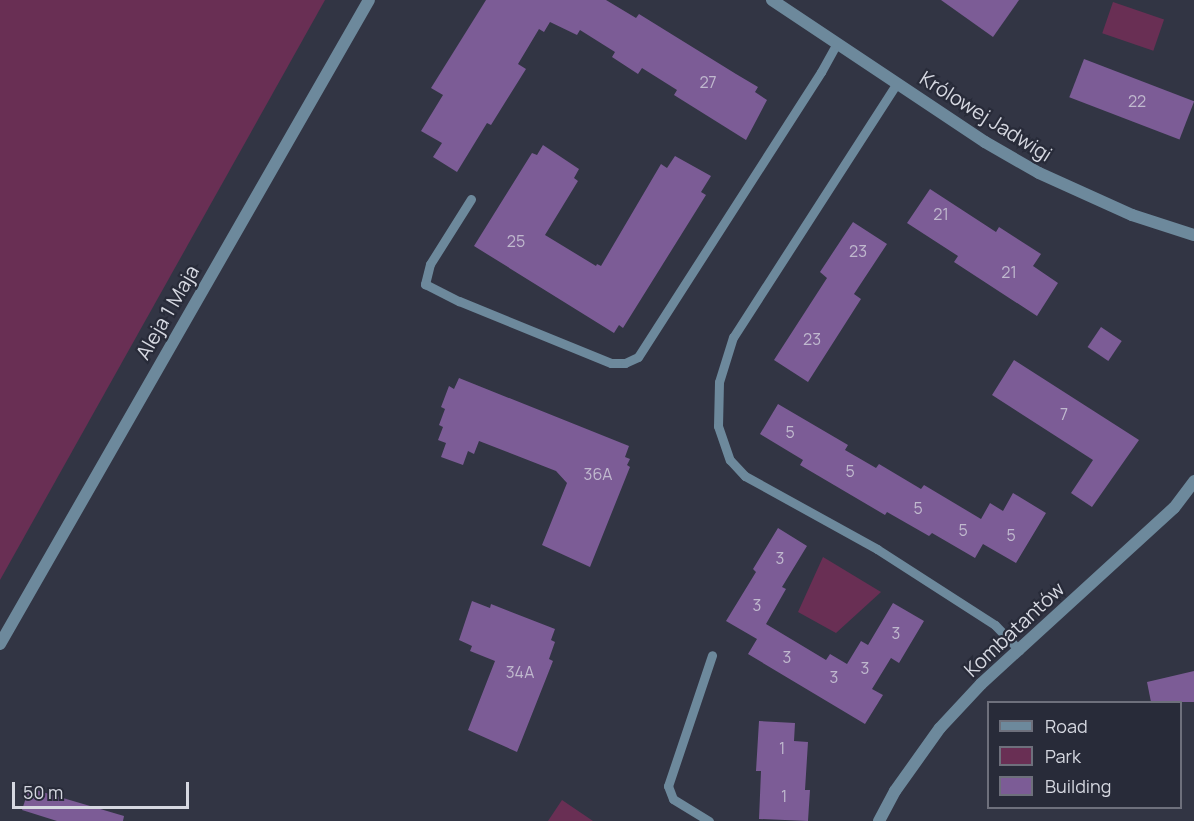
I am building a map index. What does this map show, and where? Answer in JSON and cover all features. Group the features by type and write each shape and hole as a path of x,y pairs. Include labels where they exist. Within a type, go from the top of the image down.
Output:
{"street":[{"name":"Aleja 1 Maja","path":"0,644 369,0"},
{"name":"Królowej Jadwigi","path":"772,0 985,142 1039,173 1132,215 1194,235"},
{"name":"Kombatantów","path":"879,821 895,792 940,728 981,684 1174,508 1194,481"}],"lane":[{"path":"471,199 430,264 425,284 459,301 611,363 625,363 638,357 821,72 837,43"},
{"path":"897,83 733,337 720,382 718,426 730,460 745,476 877,549 994,625 1019,650"},
{"path":"709,821 673,799 668,786 712,655"}],"green space":[{"path":"0,0 325,0 0,580"},
{"path":"1113,2 1164,20 1153,51 1102,33"},
{"path":"823,557 881,592 836,633 798,612"},
{"path":"562,800 593,821 548,821"}],"building":[{"path":"486,0 606,0 636,18 639,14 758,87 755,92 767,100 746,140 674,95 677,90 642,68 638,74 612,57 615,52 580,30 577,35 550,22 544,32 539,29 518,64 526,69 491,125 487,123 457,172 433,157 442,143 421,131 443,95 431,88"},
{"path":"941,0 1019,0 993,37"},
{"path":"1084,59 1194,101 1179,140 1069,97"},
{"path":"543,145 579,169 574,178 578,181 545,235 596,266 597,264 601,266 661,164 667,168 675,156 711,176 701,192 706,195 623,328 619,325 614,333 474,246 532,153 537,155"},
{"path":"930,189 996,232 999,227 1041,254 1033,266 1058,283 1037,316 954,262 958,256 907,223"},
{"path":"853,222 887,244 854,294 861,299 808,382 774,360 827,278 820,272"},
{"path":"1101,327 1122,341 1108,361 1088,347"},
{"path":"1014,360 1139,440 1092,507 1071,493 1093,460 992,395"},
{"path":"459,378 629,446 625,457 630,459 627,465 630,467 590,567 542,545 567,483 556,471 479,441 474,454 468,451 463,465 441,457 446,443 438,440 443,427 439,425 445,409 441,407 449,386 454,389"},
{"path":"778,404 848,445 845,450 876,468 879,464 921,489 924,485 981,519 990,503 1003,511 1013,493 1046,513 1016,563 983,544 975,558 932,533 929,536 887,512 885,515 800,465 803,460 760,434"},
{"path":"778,528 807,546 782,587 786,589 766,624 826,660 830,654 847,664 861,641 868,645 893,603 924,621 899,663 891,658 872,689 883,695 865,724 748,654 757,639 726,621 756,572 753,569"},
{"path":"472,601 490,608 491,604 555,629 551,640 555,642 549,659 553,661 517,752 468,730 495,661 470,651 472,646 459,640"},
{"path":"1194,671 1194,702 1151,701 1147,682"},
{"path":"759,721 795,723 794,741 808,742 805,790 810,790 808,821 759,819 761,771 756,771"},
{"path":"29,788 124,816 123,821 57,821 22,810"}]}
